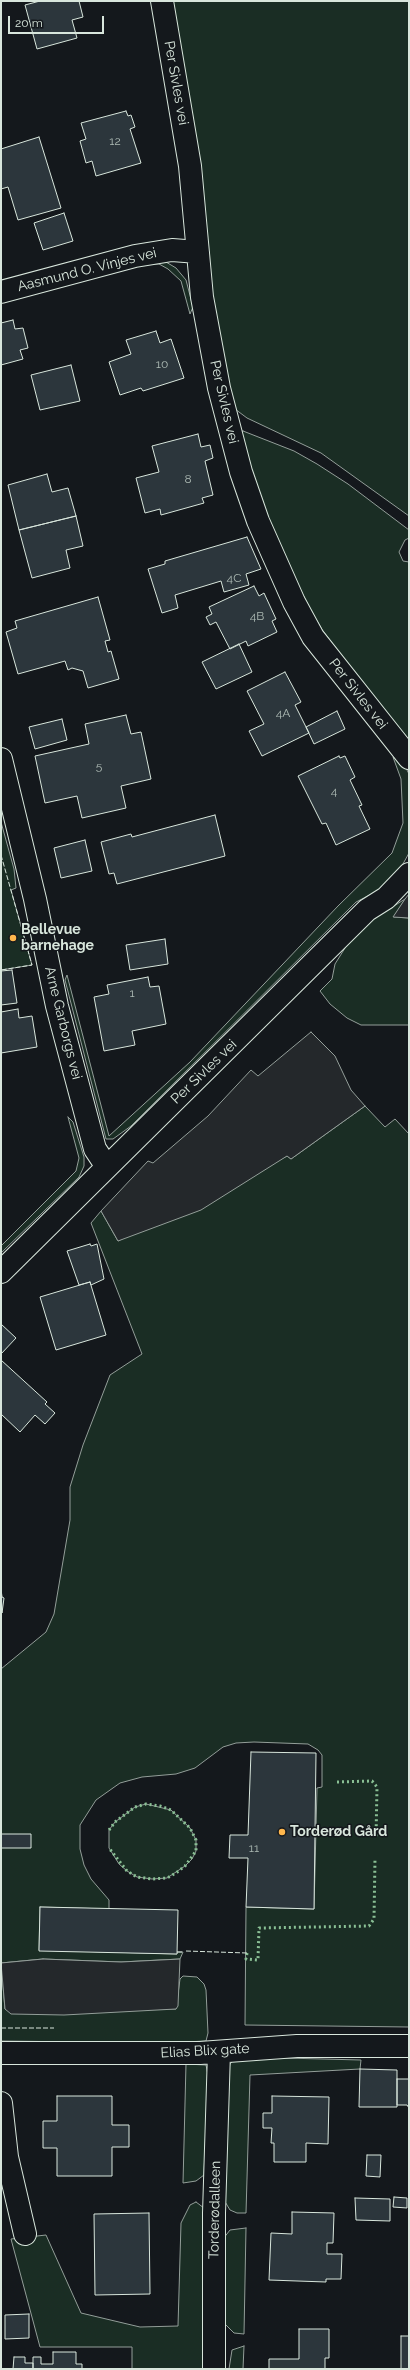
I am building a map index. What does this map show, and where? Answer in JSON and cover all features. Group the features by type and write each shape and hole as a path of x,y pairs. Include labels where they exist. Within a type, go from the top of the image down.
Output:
{"street":[{"name":"Per Sivles vei","path":"162,1 190,166 202,296 219,388 241,472 258,521 294,602 313,637 409,758"},
{"name":"Aasmund O. Vinjes vei","path":"1,292 135,256 172,250 198,252"},
{"name":"Arne Garborgs vei","path":"1,759 35,900 59,1014 95,1149 107,1168"},
{"name":"Per Sivles vei","path":"1,1272 367,910 386,898 409,874"},
{"name":"Elias Blix gate","path":"1,2053 219,2052 297,2046 409,2046"},
{"name":"Torderødalleen","path":"214,2369 214,2202 219,2052"},
{"path":"1,2103 7,2157 25,2234"}],"green space":[{"path":"170,1 409,1 409,516 321,453 247,418 235,409 230,399 213,314"},
{"path":"156,261 166,262 176,268 186,280 193,307 190,314 181,281 168,269 159,264 147,264"},
{"path":"243,431 294,451 317,464 348,484 409,530 409,538 405,540 399,552 403,561 409,562 409,744 323,631 311,611 271,531 239,432"},
{"path":"396,755 402,760 409,774 409,853 398,873 378,891 356,902 131,1126 113,1139 106,1139 65,980 67,975 109,1136 190,1062 338,906 392,853 403,823 401,779 393,757"},
{"name":"Bellevue barnehage","path":"1,822 14,869 16,888 11,890 32,965 1,970"},
{"path":"405,899 394,917 409,918 409,1025 361,1025 347,1018 330,1004 320,991 332,979 335,964 350,940 372,920"},
{"path":"365,1106 385,1127 395,1119 409,1134 409,2027 245,2025 246,1907 314,1909 317,1788 322,1787 322,1755 318,1750 308,1744 254,1742 236,1743 223,1747 195,1768 176,1774 142,1777 120,1783 96,1800 80,1825 80,1849 84,1865 91,1879 109,1900 109,1909 40,1907 39,1950 177,1954 177,1952 183,1952 180,1959 121,1962 43,1959 1,1963 1,1669 46,1632 54,1614 70,1520 70,1487 83,1445 110,1375 142,1354 91,1223 101,1211 118,1241 287,1156 291,1159"},
{"path":"68,1117 73,1122 84,1157 84,1166 79,1177 1,1253 1,1246 76,1171 79,1158"},
{"path":"146,1804 171,1810 190,1828 196,1840 196,1851 192,1859 185,1866 167,1878 152,1879 137,1877 119,1864 109,1848 109,1830 115,1822 135,1807"},
{"path":"1,1963 5,2009 176,2009 180,1979 183,1976 197,1977 204,1984 206,1990 208,2033 206,2041 165,2043 1,2041"},
{"path":"284,2058 361,2060 360,2069 250,2075 246,2213 237,2213 230,2210 224,2200 228,2073 230,2064 234,2060"},
{"path":"186,2064 206,2065 208,2075 204,2175 196,2181 183,2183"},
{"path":"196,2202 204,2208 203,2369 132,2369 132,2347 40,2347 11,2239 46,2235 81,2313 140,2327 178,2326 181,2223 190,2205"},
{"path":"246,2228 244,2334 234,2333 225,2324 223,2239 230,2230"},
{"path":"244,2346 243,2369 229,2369 232,2350"}],"shaded area":[{"path":"409,894 409,918 393,917 405,899"},
{"path":"311,1032 335,1056 351,1090 365,1106 291,1159 287,1156 201,1210 118,1241 101,1211 148,1161 153,1163 208,1116 251,1070 258,1076"},
{"path":"43,1959 121,1962 180,1959 178,2006 176,2009 64,2015 11,2014 5,2009 1,1963"}],"building":[{"path":"40,1 79,1 83,17 72,20 77,38 37,49 25,5"},
{"path":"126,111 128,116 131,115 135,127 130,129 141,163 96,176 92,161 86,163 80,141 86,139 81,123"},
{"path":"39,137 61,208 18,220 8,187 1,189 1,149"},
{"path":"64,213 73,241 43,250 34,223"},
{"path":"13,320 15,329 23,328 28,348 20,350 23,359 1,365 1,323"},
{"path":"156,331 160,343 171,339 184,378 143,391 141,388 120,395 109,362 131,354 126,340"},
{"path":"71,365 80,401 40,410 31,375"},
{"path":"198,434 201,447 210,445 213,458 205,461 213,495 202,498 204,503 161,515 160,509 145,513 136,478 159,472 152,446"},
{"path":"47,474 52,492 68,488 76,516 19,530 8,485"},
{"path":"76,516 83,546 66,550 70,568 32,578 19,530"},
{"path":"247,537 261,569 246,574 249,585 224,592 221,581 175,595 178,608 162,613 148,569 165,564 165,561"},
{"path":"254,586 259,596 264,593 276,619 272,621 277,632 248,646 246,641 230,649 216,622 210,625 206,617 212,614 209,607"},
{"path":"98,597 110,640 105,641 108,652 111,651 119,679 88,688 83,671 72,668 68,670 65,661 18,674 6,632 17,628 15,621"},
{"path":"239,644 252,672 216,689 202,662"},
{"path":"285,672 301,702 295,705 309,733 262,756 249,731 264,724 247,691"},
{"path":"337,711 345,729 314,744 306,727"},
{"path":"126,715 131,734 141,732 151,779 121,786 126,808 82,818 77,796 45,803 35,756 89,744 85,724"},
{"path":"62,719 67,740 35,749 29,727"},
{"path":"339,756 340,758 345,756 355,777 350,780 362,805 359,806 370,829 336,845 326,823 322,824 298,776"},
{"path":"215,815 225,856 117,884 114,873 109,874 101,842 131,834 132,837"},
{"path":"85,840 92,871 61,878 54,848"},
{"path":"165,939 168,964 130,970 126,945"},
{"path":"12,970 17,1003 1,1005 1,971"},
{"path":"148,977 150,987 159,986 166,1024 132,1031 135,1045 104,1051 94,997 109,994 107,985"},
{"path":"18,1009 19,1018 32,1016 37,1047 1,1053 1,1012"},
{"path":"90,1244 91,1246 97,1244 104,1279 91,1285 90,1282 79,1285 67,1251"},
{"path":"90,1282 106,1335 56,1350 40,1297"},
{"path":"1,1324 16,1338 1,1354"},
{"path":"1,1360 47,1402 45,1404 55,1413 45,1424 35,1415 20,1432 1,1414"},
{"path":"1,1589 2,1597 4,1598 2,1613"},
{"name":"Torderød Gård","path":"251,1752 316,1753 314,1909 246,1907 248,1858 229,1858 230,1835 248,1835"},
{"path":"1,1834 31,1834 31,1848 1,1848"},
{"path":"40,1907 178,1910 177,1954 39,1951"},
{"path":"360,2069 397,2070 397,2107 359,2107"},
{"path":"397,2079 409,2079 409,2108 407,2105 397,2105"},
{"path":"57,2096 112,2096 112,2125 129,2125 129,2147 112,2147 112,2176 57,2176 57,2148 43,2148 43,2121 57,2121"},
{"path":"272,2096 329,2097 328,2144 306,2143 306,2162 274,2162 274,2143 271,2143 272,2128 263,2128 263,2113 272,2113"},
{"path":"367,2155 381,2155 380,2177 366,2176"},
{"path":"394,2197 407,2198 407,2208 393,2207"},
{"path":"355,2198 390,2199 390,2221 356,2220"},
{"path":"292,2212 334,2213 333,2243 327,2243 327,2254 342,2254 341,2279 326,2279 326,2282 269,2280 271,2233 292,2234"},
{"path":"149,2213 150,2294 95,2295 94,2214"},
{"path":"29,2314 29,2338 5,2339 5,2315"},
{"path":"299,2329 329,2329 329,2358 325,2358 325,2369 269,2369 269,2359 299,2359"},
{"path":"401,2336 409,2336 409,2369 401,2369"},
{"path":"53,2352 76,2352 76,2364 82,2364 82,2369 33,2369 33,2357 41,2357 41,2364 53,2364"},
{"path":"14,2357 25,2357 25,2363 33,2363 33,2369 13,2369"}],"hedge":[{"path":"337,1782 372,1781 377,1787 376,1838"},
{"path":"109,1830 115,1822 135,1807 146,1804 160,1806 171,1810 190,1828 196,1840 196,1851 185,1866 176,1873 167,1878 152,1879 137,1877 127,1871 109,1848"},
{"path":"247,1953 246,1959 258,1960 259,1928 369,1926 374,1919 375,1859"}],"fence":[{"path":"1,855 32,965 1,970"},
{"path":"186,1951 247,1953"},
{"path":"177,1952 183,1952"},
{"path":"1,2028 54,2028"}],"place":[{"name":"Bellevue barnehage","path":"13,938"},
{"name":"Torderød Gård","path":"282,1832"}]}
